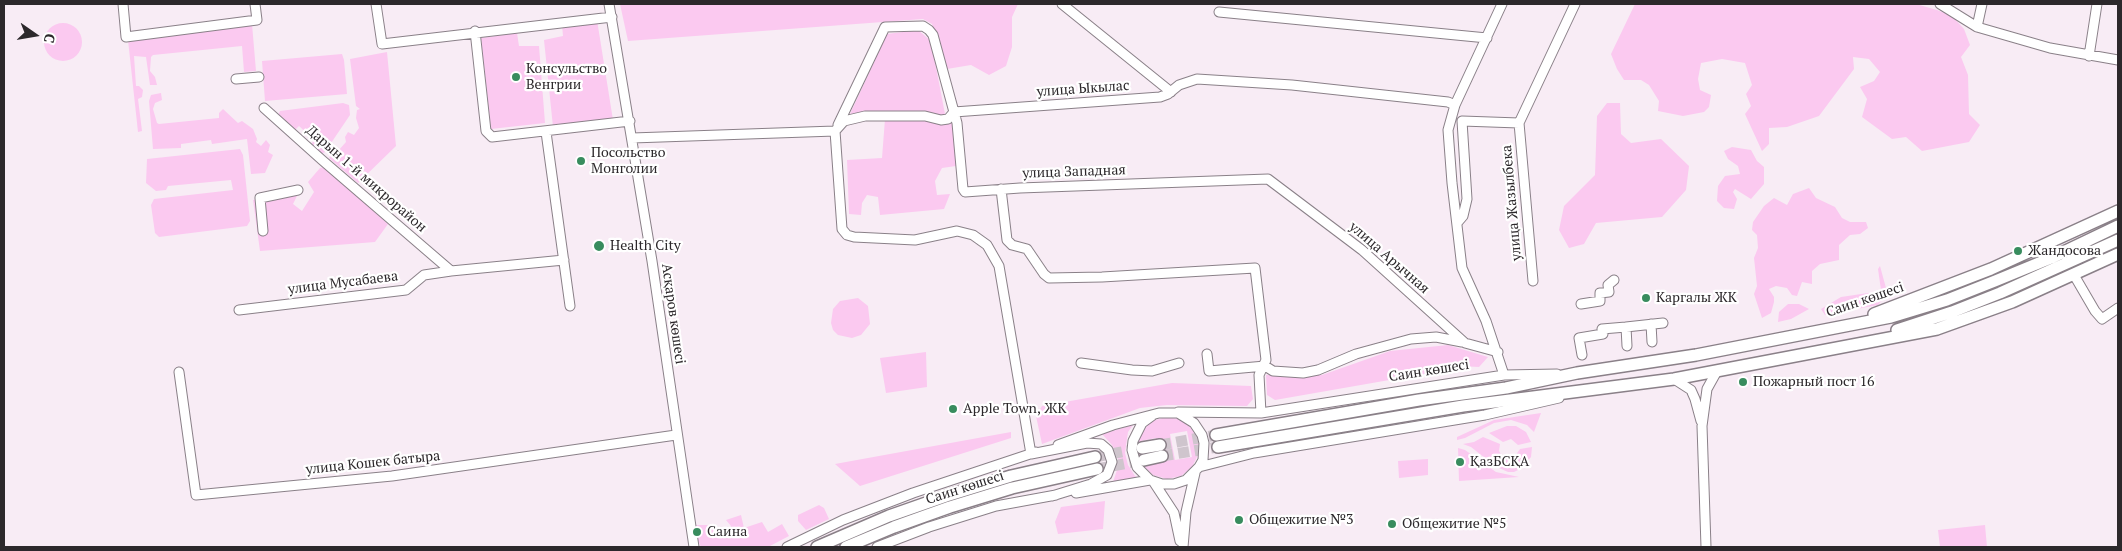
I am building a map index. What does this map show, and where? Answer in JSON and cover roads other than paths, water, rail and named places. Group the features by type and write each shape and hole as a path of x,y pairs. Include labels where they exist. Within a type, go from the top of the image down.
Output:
{"main road":[{"name":"Саин көшесі","path":"1824,329 1888,310 1991,269 2118,210"},
{"name":"Саин көшесі","path":"1577,373 1696,355 1891,317 1947,300 2051,258 2118,226"},
{"path":"1860,342 1952,312 2000,293 2118,240"},
{"path":"1218,447 1462,406 1699,375 1955,324 2074,276 2118,254"},
{"path":"1216,435 1419,400 1506,388 1577,373"},
{"path":"1143,454 1161,451"},
{"name":"Саин көшесі","path":"816,547 920,504 1011,476 1095,457"},
{"name":"Саин көшесі","path":"846,547 950,507 1012,488 1097,469"}],"street":[{"path":"123,4 126,37 257,20 255,4"},
{"path":"376,4 382,44 475,31 612,16"},
{"name":"Асқаров көшесі","path":"610,4 652,262 676,435 696,545"},
{"path":"1062,4 1171,92"},
{"path":"1502,4 1455,105 1448,130 1462,268 1498,352 1504,375"},
{"path":"1457,223 1463,216 1467,199 1462,121 1519,123 1575,4"},
{"path":"1940,4 1976,27 2050,48 2118,60"},
{"path":"1976,27 1982,4"},
{"path":"2089,56 2097,4"},
{"path":"1219,12 1487,38"},
{"path":"954,112 933,35 929,30 923,26 885,27 835,131 842,228 847,234 854,236 915,240 957,231 973,235 987,245 998,266 1032,454"},
{"path":"475,31 486,131 492,138 630,121"},
{"path":"236,79 259,77"},
{"name":"улица Ыкылас","path":"835,131 844,121 852,118 925,116 941,120 948,119 954,112 1160,97 1171,92 1179,85 1188,82 1211,80 1300,86 1448,102 1455,105"},
{"name":"Дарын 1-й микрорайон","path":"264,108 451,271"},
{"name":"улица Западная","path":"954,112 957,123 963,189 965,192 1265,178"},
{"name":"улица Жазылбека","path":"1519,123 1533,281"},
{"path":"632,138 835,131"},
{"path":"546,132 570,306"},
{"name":"улица Арычная","path":"1265,178 1362,250 1465,343 1498,352"},
{"path":"1001,189 1007,240 1012,245 1027,249 1044,274 1049,278 1255,268 1266,360 1265,366 1259,374 1261,413"},
{"path":"263,231 260,198 298,190"},
{"name":"улица Мусабаева","path":"239,310 406,290 424,275 564,260"},
{"path":"2074,276 2095,311 2102,319 2118,308"},
{"path":"1581,304 1600,301 1600,293 1609,292 1608,284 1614,280"},
{"path":"1582,355 1579,338 1603,334 1602,329 1663,323"},
{"path":"1651,324 1652,342"},
{"path":"1626,327 1627,346"},
{"path":"1207,354 1209,371 1265,366 1273,371 1304,373 1318,370 1356,354 1411,339 1436,337 1465,343"},
{"path":"1081,363 1152,371 1179,364"},
{"path":"1706,547 1702,426 1707,390 1717,371"},
{"name":"улица Кошек батыра","path":"180,372 196,495 392,476 676,435"},
{"name":"Саин көшесі","path":"1166,412 1261,413 1504,375 1577,373"},
{"path":"1674,379 1691,390 1702,426"},
{"path":"877,547 929,527 988,508 1152,480 1162,484 1174,484 1186,480 1197,470 1254,453 1485,415 1595,389"},
{"path":"787,547 844,520 913,493 1113,426 1166,412 1184,415 1198,428 1204,443 1203,460 1197,470 1186,512 1182,547"},
{"path":"1153,415 1138,428 1133,440 1132,450 1137,467 1152,480 1174,513 1182,547"},
{"path":"1032,454 1096,442 1108,450 1111,456 1111,468 1107,475 1101,479 1052,496"}],"tunnel":[{"path":"1160,445 1216,435"},
{"path":"1162,456 1218,447"},
{"path":"1095,457 1142,448"},
{"path":"1097,469 1144,460"}],"place":[{"name":"Консульство Венгрии","path":"516,77"},
{"name":"Посольство Монголии","path":"581,161"},
{"name":"Health City","path":"599,246"},
{"name":"Жандосова","path":"2018,251"},
{"name":"Каргалы ЖК","path":"1646,298"},
{"name":"Пожарный пост 16","path":"1743,382"},
{"name":"Apple Town, ЖК","path":"953,409"},
{"name":"ҚазБСҚА","path":"1460,462"},
{"name":"Общежитие №3","path":"1239,520"},
{"name":"Общежитие №5","path":"1392,524"},
{"name":"Саина","path":"697,532"}]}
